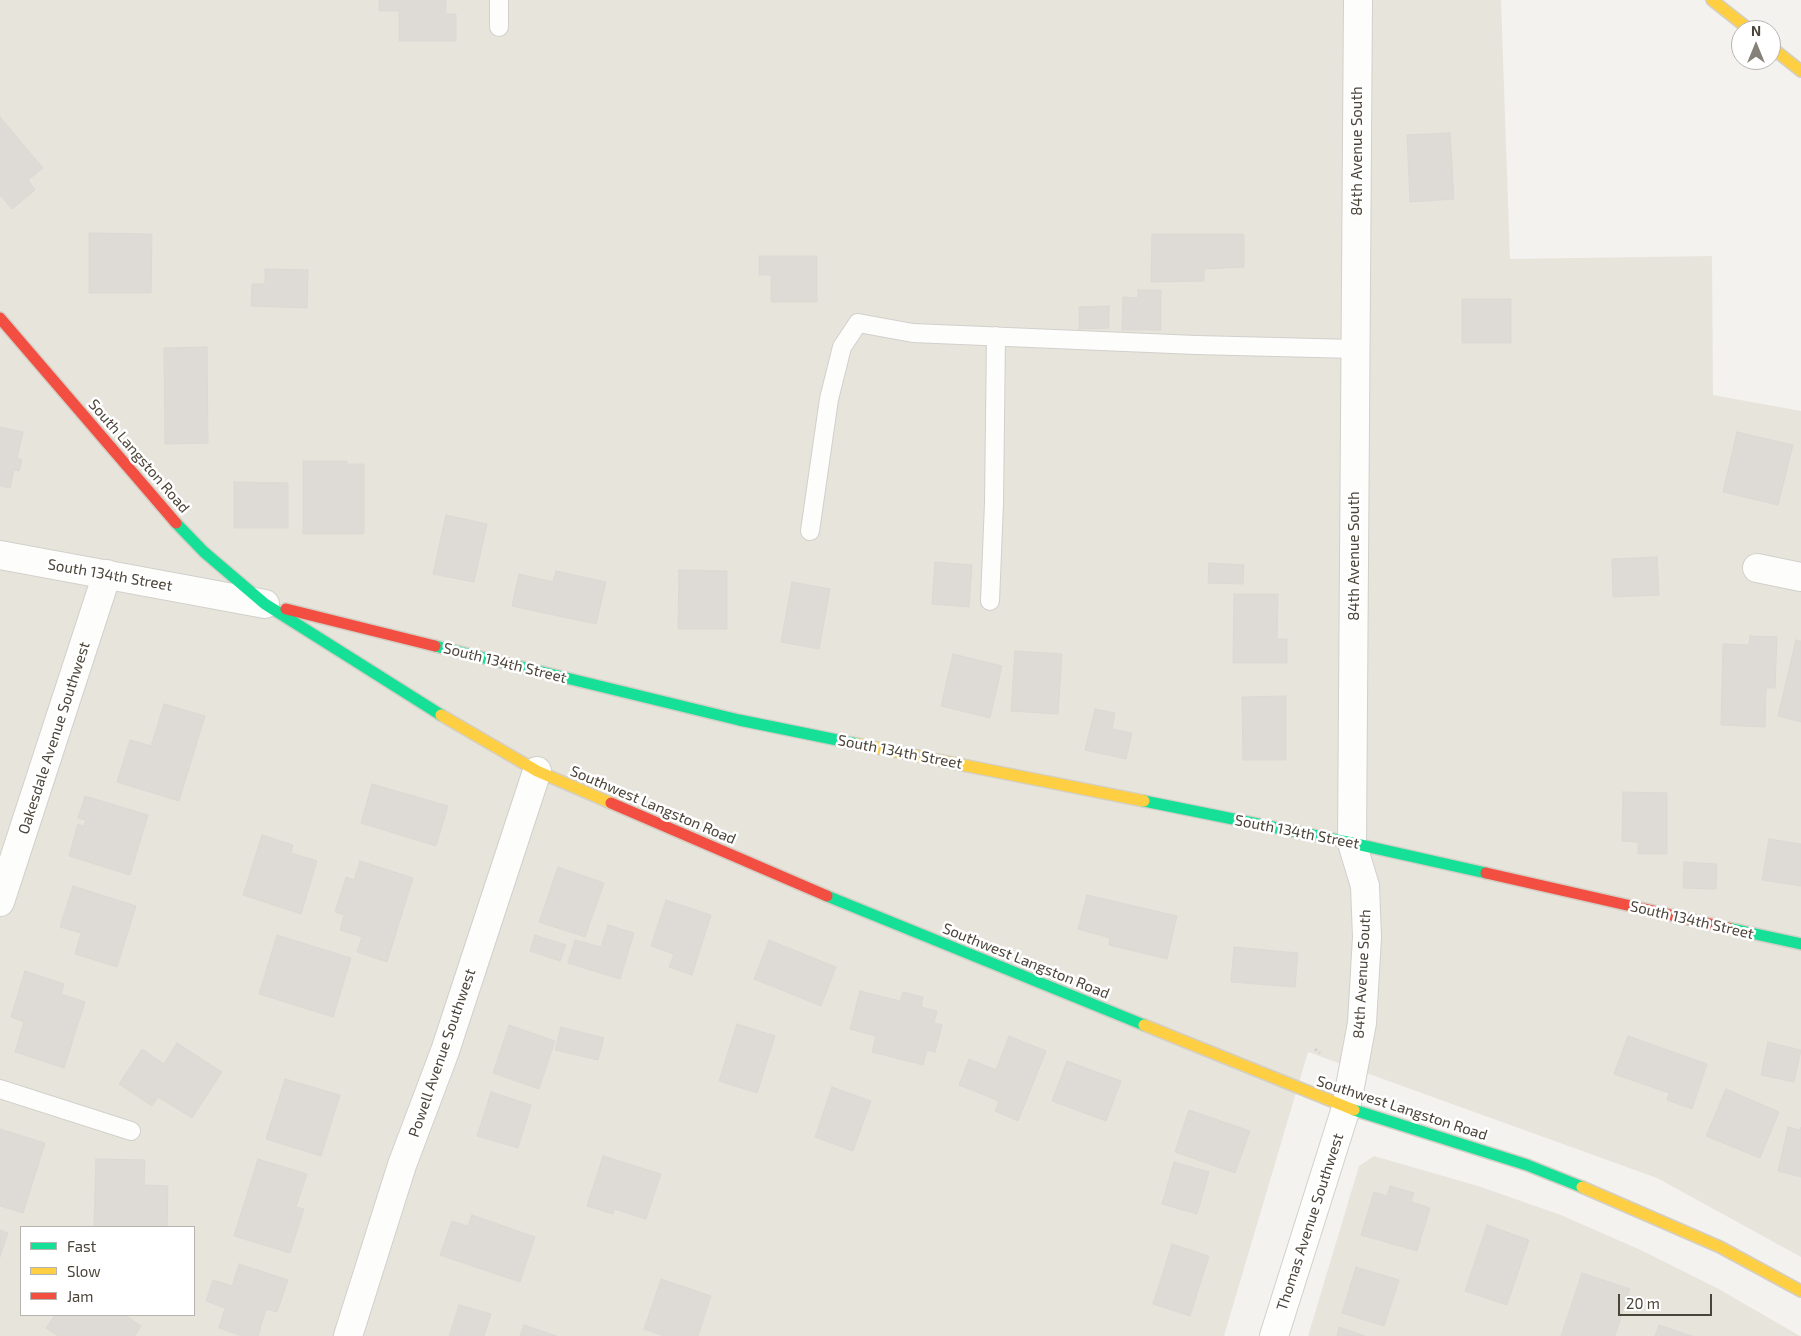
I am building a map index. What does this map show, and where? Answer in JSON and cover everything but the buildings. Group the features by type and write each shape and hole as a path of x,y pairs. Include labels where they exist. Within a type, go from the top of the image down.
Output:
{"street":[{"name":"84th Avenue South","path":"1346,1108 1362,1023 1367,937 1365,886 1352,843 1358,0"},
{"path":"1712,0 1737,20"},
{"path":"1781,55 1801,71"},
{"name":"South Langston Road","path":"0,318 169,515 204,552 265,604"},
{"name":"South 134th Street","path":"0,555 265,604 739,720 1352,843 1801,944"},
{"path":"1757,568 1801,577"},
{"name":"Oakesdale Avenue Southwest","path":"0,902 107,574"},
{"name":"Southwest Langston Road","path":"265,604 413,699 537,771 777,875 1346,1108 1528,1165 1720,1247 1801,1291"},
{"name":"Powell Avenue Southwest","path":"348,1336 402,1165 445,1051 537,771"},
{"name":"Thomas Avenue Southwest","path":"1274,1336 1346,1108"}],"lane":[{"path":"499,0 499,27"},
{"path":"810,531 829,399 842,347 858,323 913,333 1355,349"},
{"path":"990,601 994,503 996,336"},
{"path":"0,1089 131,1131"}],"path":[{"path":"1315,1049 1320,1053"}],"shaded area":[{"path":"0,0 1501,0 1510,259 1712,256 1713,395 1801,411 1801,1257 1657,1178 1308,1052 1224,1336 0,1336"},
{"path":"1374,1156 1478,1186 1561,1215 1643,1251 1717,1288 1800,1336 1308,1336 1359,1166"}],"traffic: fast":[{"path":"176,523 204,552 265,604 441,715"},
{"path":"435,646 739,720 857,744"},
{"path":"1144,801 1352,843 1486,873"},
{"path":"827,896 1144,1025"},
{"path":"1728,928 1801,944"},
{"path":"1354,1110 1527,1165 1582,1187"}],"traffic: slow":[{"path":"1712,0 1737,20"},
{"path":"1781,55 1801,71"},
{"path":"441,715 537,771 611,803"},
{"path":"857,744 1144,801"},
{"path":"1144,1025 1354,1110"},
{"path":"1582,1187 1720,1247 1801,1291"}],"traffic: jam":[{"path":"0,318 176,523"},
{"path":"286,609 435,646"},
{"path":"611,803 827,896"},
{"path":"1486,873 1728,928"}]}
